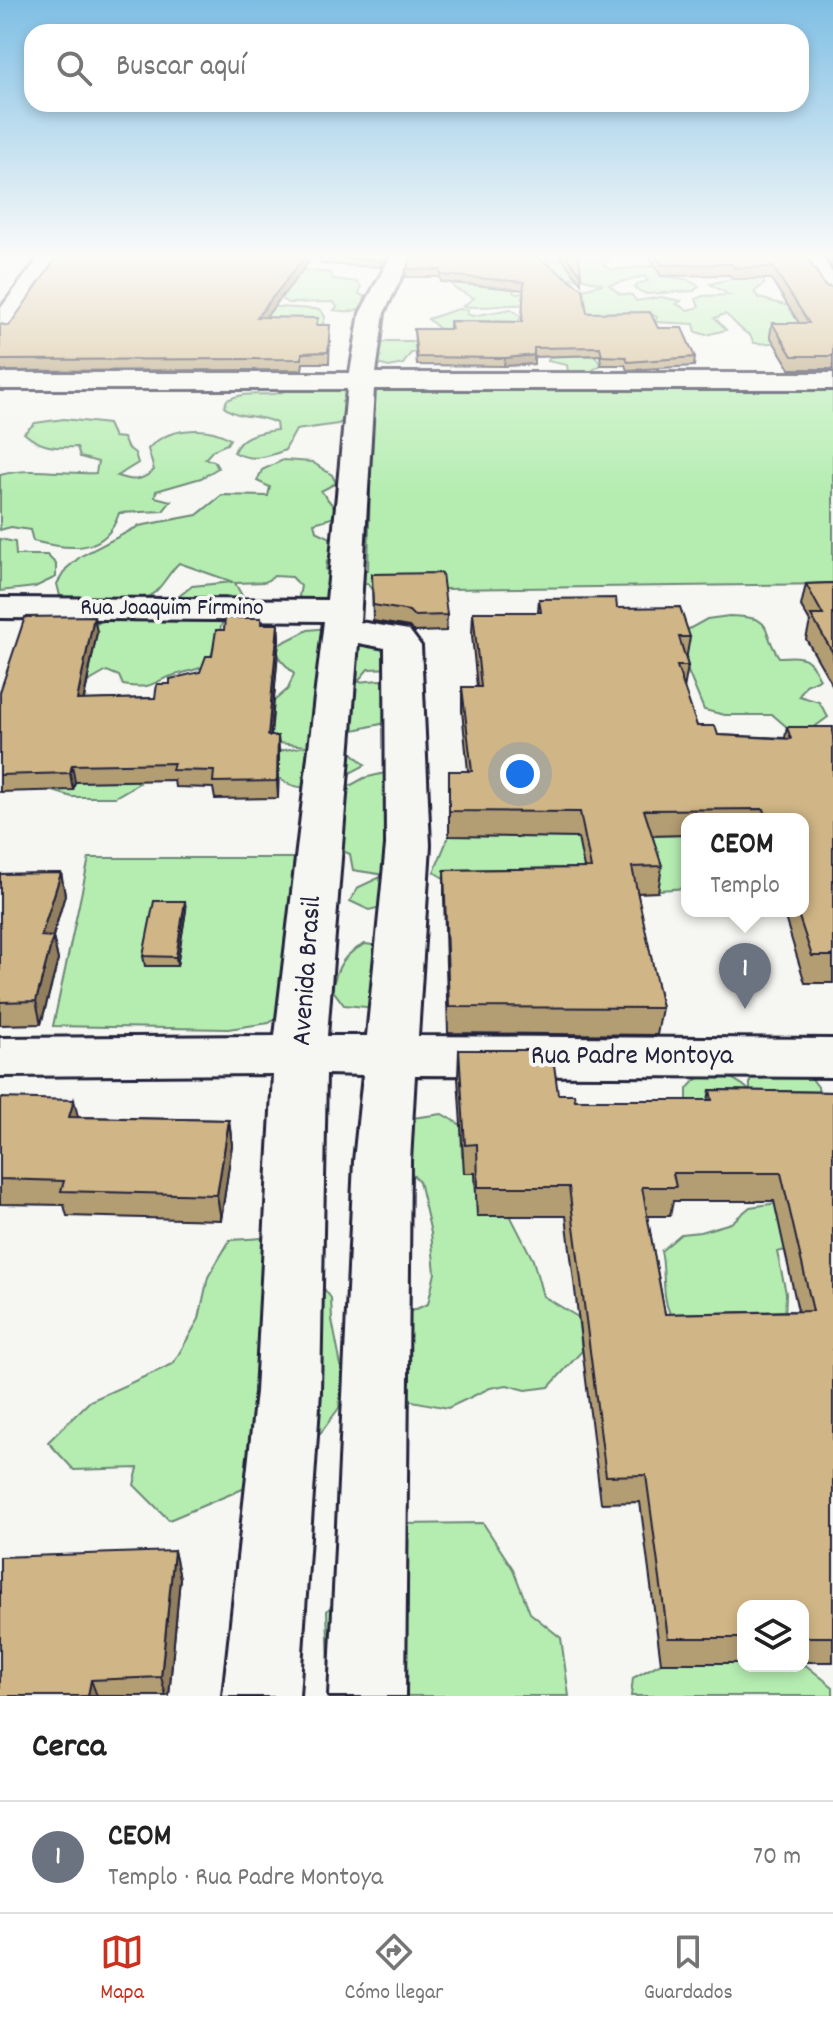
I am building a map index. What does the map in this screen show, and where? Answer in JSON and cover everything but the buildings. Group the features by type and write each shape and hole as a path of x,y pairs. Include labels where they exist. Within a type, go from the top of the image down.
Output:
{"street":[{"name":"Avenida Brasil","path":"261,1696 288,1392 302,1011 342,620 361,381 369,333"},
{"path":"0,381 833,381"},
{"name":"Rua Joaquim Firmino","path":"0,608 342,620 391,636 403,646 408,845 392,1057"},
{"name":"Rua Padre Montoya","path":"0,1057 833,1058"},
{"path":"367,1696 382,1161 392,1057"}],"green space":[{"path":"747,333 793,333 769,343 754,343"},
{"path":"387,341 421,341 424,351 411,353 403,364 389,367 377,364 371,348"},
{"path":"550,356 595,356 601,365 583,376 568,372 567,365 548,361"},
{"path":"799,369 833,370 833,584 372,590 367,583 344,596 308,608 299,596 301,586 292,577 274,576 265,582 235,583 246,603 224,618 208,665 147,686 123,685 119,676 107,671 86,683 73,630 173,601 192,586 233,582 179,563 158,589 144,599 133,604 109,606 60,596 57,584 66,569 81,556 139,526 197,515 222,495 268,496 270,487 257,481 262,470 283,460 312,462 332,475 336,483 321,491 334,507 335,517 314,523 316,531 329,537 342,551 327,560 326,570 368,570 372,389 788,374"},
{"path":"292,387 341,387 346,394 342,402 354,405 353,416 338,424 296,430 285,450 272,455 253,458 234,452 246,438 277,430 276,423 269,420 230,411 224,407 227,400 236,396 276,394"},
{"path":"64,419 108,424 114,437 123,438 127,447 135,453 138,463 117,476 132,479 145,477 154,470 148,449 166,436 199,430 230,439 205,459 214,461 218,468 201,478 156,491 155,497 171,501 163,511 119,513 113,527 96,543 60,546 33,541 30,530 11,527 0,530 0,475 24,471 96,473 98,462 80,457 77,447 49,446 36,442 24,433 35,423"},
{"path":"0,539 15,542 16,555 47,555 56,564 56,577 35,587 0,591"},
{"path":"729,616 761,622 779,657 800,657 809,661 820,679 806,685 799,696 819,702 828,717 813,728 788,728 773,715 725,715 704,710 687,669 667,641 707,619"},
{"path":"328,628 358,643 381,637 395,668 368,669 357,682 380,680 412,686 390,722 340,733 348,749 365,765 315,787 291,785 268,767 269,753 306,746 260,741 274,701 288,689 294,674 280,659 276,646 308,630"},
{"path":"127,772 139,783 115,797 72,797 53,791 61,781"},
{"path":"385,773 397,777 389,905 369,910 350,901 359,887 385,875 353,870 350,854 333,847 331,813 347,803 344,789 364,778"},
{"path":"681,819 681,888 636,887 651,821"},
{"path":"452,828 587,834 600,882 485,903 434,872"},
{"path":"89,858 303,858 292,1008 269,1023 228,1029 53,1026"},
{"path":"365,944 389,947 388,1009 344,1005 332,989 342,962"},
{"path":"806,1071 818,1087 819,1096 687,1106 687,1089 701,1077 727,1077 750,1091 750,1077"},
{"path":"442,1114 461,1125 462,1156 490,1176 533,1260 543,1296 578,1317 582,1351 549,1387 526,1390 507,1385 490,1388 448,1408 407,1400 397,1317 428,1304 435,1273 431,1233 419,1181 386,1147 397,1120"},
{"path":"793,1201 795,1248 777,1252 786,1293 785,1320 670,1314 661,1251 681,1234 731,1223 750,1207"},
{"path":"280,1237 302,1259 331,1298 342,1371 339,1408 308,1450 257,1483 169,1520 134,1485 138,1468 74,1470 48,1442 90,1401 173,1364 199,1319 208,1277 230,1240"},
{"path":"483,1523 513,1569 530,1613 561,1638 569,1696 330,1696 327,1611 399,1524"},
{"path":"737,1657 737,1672 809,1672 809,1668 833,1687 833,1696 631,1696 633,1678 661,1663"}],"place":[{"name":"CEOM","path":"745,1009"}]}
